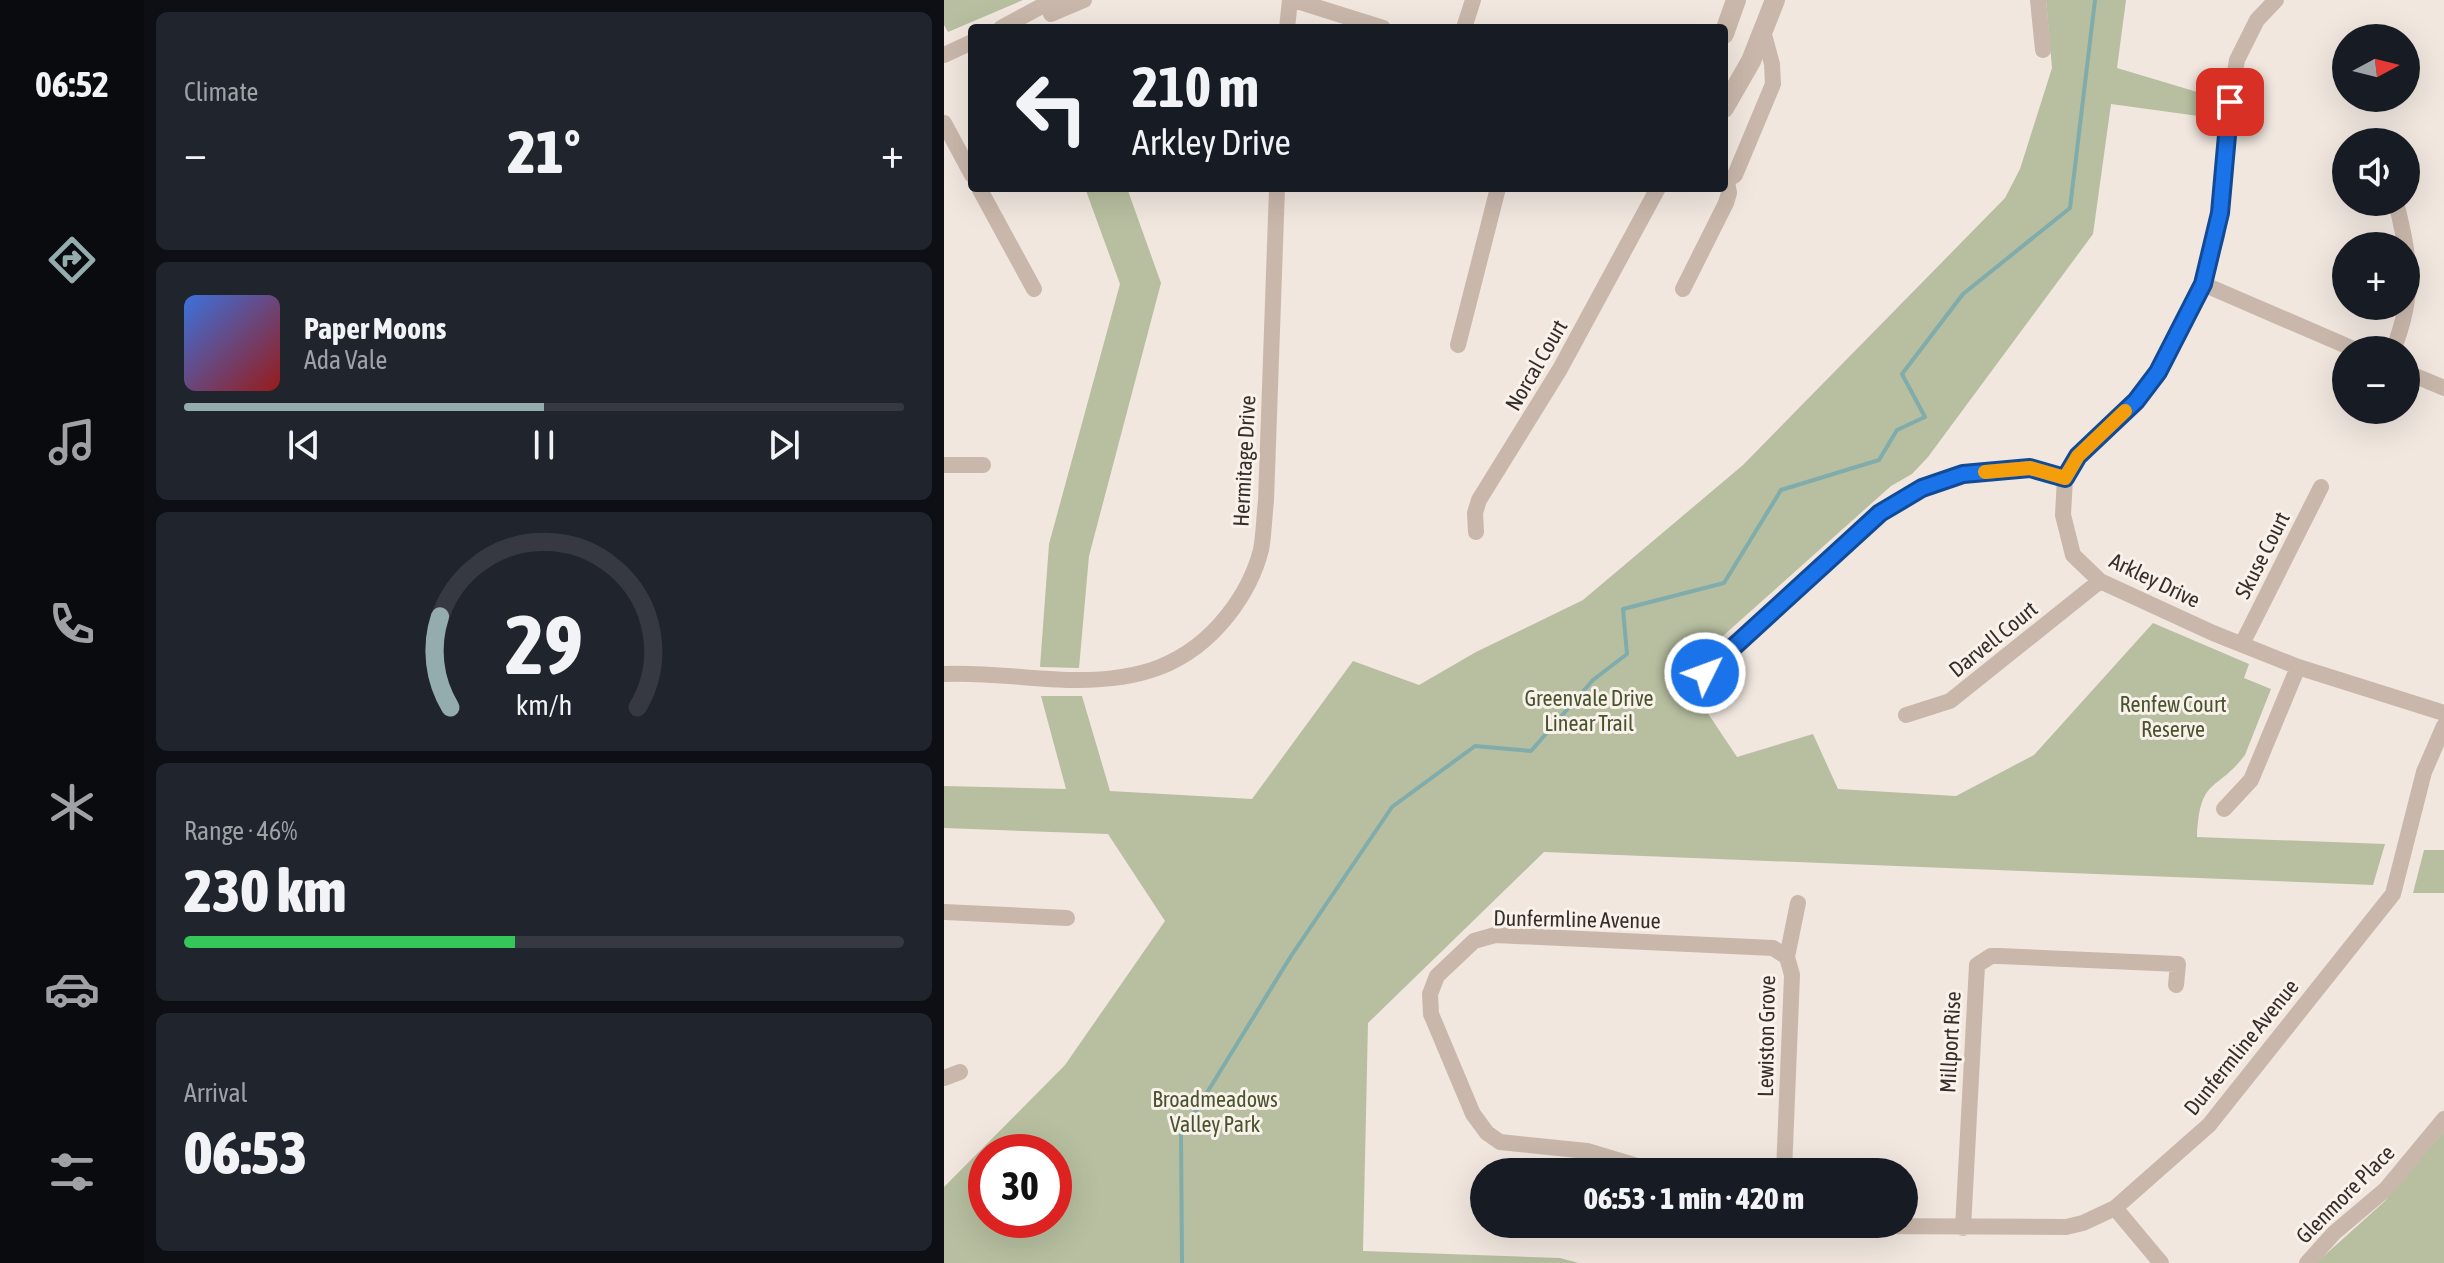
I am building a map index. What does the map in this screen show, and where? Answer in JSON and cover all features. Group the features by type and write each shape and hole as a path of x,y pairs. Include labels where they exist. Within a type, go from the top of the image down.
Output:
{"street":[{"path":"1009,24 1040,7 1062,0"},
{"path":"1022,18 1047,15 1081,0"},
{"path":"1288,24 1292,0 1370,24"},
{"path":"1465,24 1473,0"},
{"path":"1728,24 1736,0"},
{"path":"1728,101 1745,73 1775,0"},
{"path":"2038,0 2043,50"},
{"path":"1705,673 1880,513 1922,488 1963,474 2030,468 2065,478 2078,456 2136,401 2158,372 2203,284 2219,220 2229,108 2237,60 2257,20 2276,0"},
{"path":"1728,180 1735,175 1773,84 1772,64 1763,31"},
{"path":"944,55 968,44"},
{"path":"944,123 968,168"},
{"path":"1683,289 1726,203 1728,189"},
{"path":"981,192 1034,289"},
{"name":"Hermitage Drive","path":"944,674 1075,680 1120,679 1155,670 1182,657 1211,636 1242,597 1260,551 1266,501 1277,192"},
{"path":"1458,345 1497,192"},
{"name":"Norcal Court","path":"1642,220 1656,192"},
{"name":"Norcal Court","path":"1476,532 1475,513 1479,500 1542,401 1642,220 1667,192"},
{"path":"2398,336 2406,310 2410,269 2399,216"},
{"path":"2203,284 2332,340"},
{"path":"2420,378 2444,388"},
{"path":"944,465 983,465"},
{"name":"Arkley Drive","path":"2065,478 2063,515 2073,555 2100,581 2298,667 2444,713"},
{"name":"Skuse Court","path":"2242,644 2321,487"},
{"name":"Darvell Court","path":"1906,715 1950,701 2100,581"},
{"path":"2224,809 2251,780 2298,667"},
{"name":"Dunfermline Avenue","path":"1918,1227 2066,1227 2083,1223 2115,1208 2209,1125 2393,894 2424,772 2444,726"},
{"name":"Lewiston Grove","path":"1785,1158 1792,975 1787,957 1798,903"},
{"path":"944,912 1067,918"},
{"name":"Dunfermline Avenue","path":"1610,1158 1587,1151 1500,1142 1487,1133 1473,1114 1431,1014 1430,994 1437,976 1474,941 1495,935 1773,948 1787,957"},
{"name":"Millport Rise","path":"1963,1228 1977,965 1991,956 2180,960 2176,985"},
{"name":"Glenmore Place","path":"2307,1263 2334,1233 2386,1189 2444,1119"},
{"path":"2115,1208 2161,1263"}],"green space":[{"path":"944,0 1023,0 948,32 944,25"},
{"path":"2046,0 2126,0 2117,68 2214,97 2213,118 2111,104 2093,234 1928,457 1912,474 1891,486 1715,643 1701,648 1681,664 1699,700 1737,757 1813,734 1838,789 1956,796 2034,755 2153,623 2249,664 2244,678 2271,689 2245,755 2206,795 2197,837 2385,844 2373,885 1544,852 1368,1023 1363,1251 1560,1258 1579,1263 944,1263 944,1187 968,1163 968,1238 1072,1238 1072,1134 997,1134 1065,1065 1165,921 1108,834 944,828 944,786 1066,789 1041,696 1082,696 1110,791 1252,799 1353,661 1419,685 1476,652 1583,600 1743,465 2005,198 2020,169 2052,68"},
{"path":"1086,192 1128,192 1161,283 1089,556 1079,668 1040,667 1049,544 1120,284"},
{"path":"2424,850 2444,850 2444,893 2413,893"},
{"path":"2444,1131 2444,1263 2316,1263 2385,1201"}],"waterway":[{"path":"1182,1263 1181,1135 1291,956 1392,807 1475,746 1531,751 1593,680 1627,654 1623,609 1724,583 1781,490 1879,460 1897,430 1925,417 1902,374 1963,294 2070,208 2095,0"}],"slow traffic":[{"path":"1985,472 2030,468 2065,478 2078,456 2125,411"}],"route":[{"path":"1705,673 1880,513 1922,488 1963,474 2030,468 2065,478 2078,456 2136,401 2158,372 2203,284 2217,236 2224,190 2230,102"}],"park label":[{"name":"Greenvale Drive Linear Trail","path":"1589,710"},
{"name":"Renfew Court Reserve","path":"2173,716"},
{"name":"Broadmeadows Valley Park","path":"1215,1112"}]}
